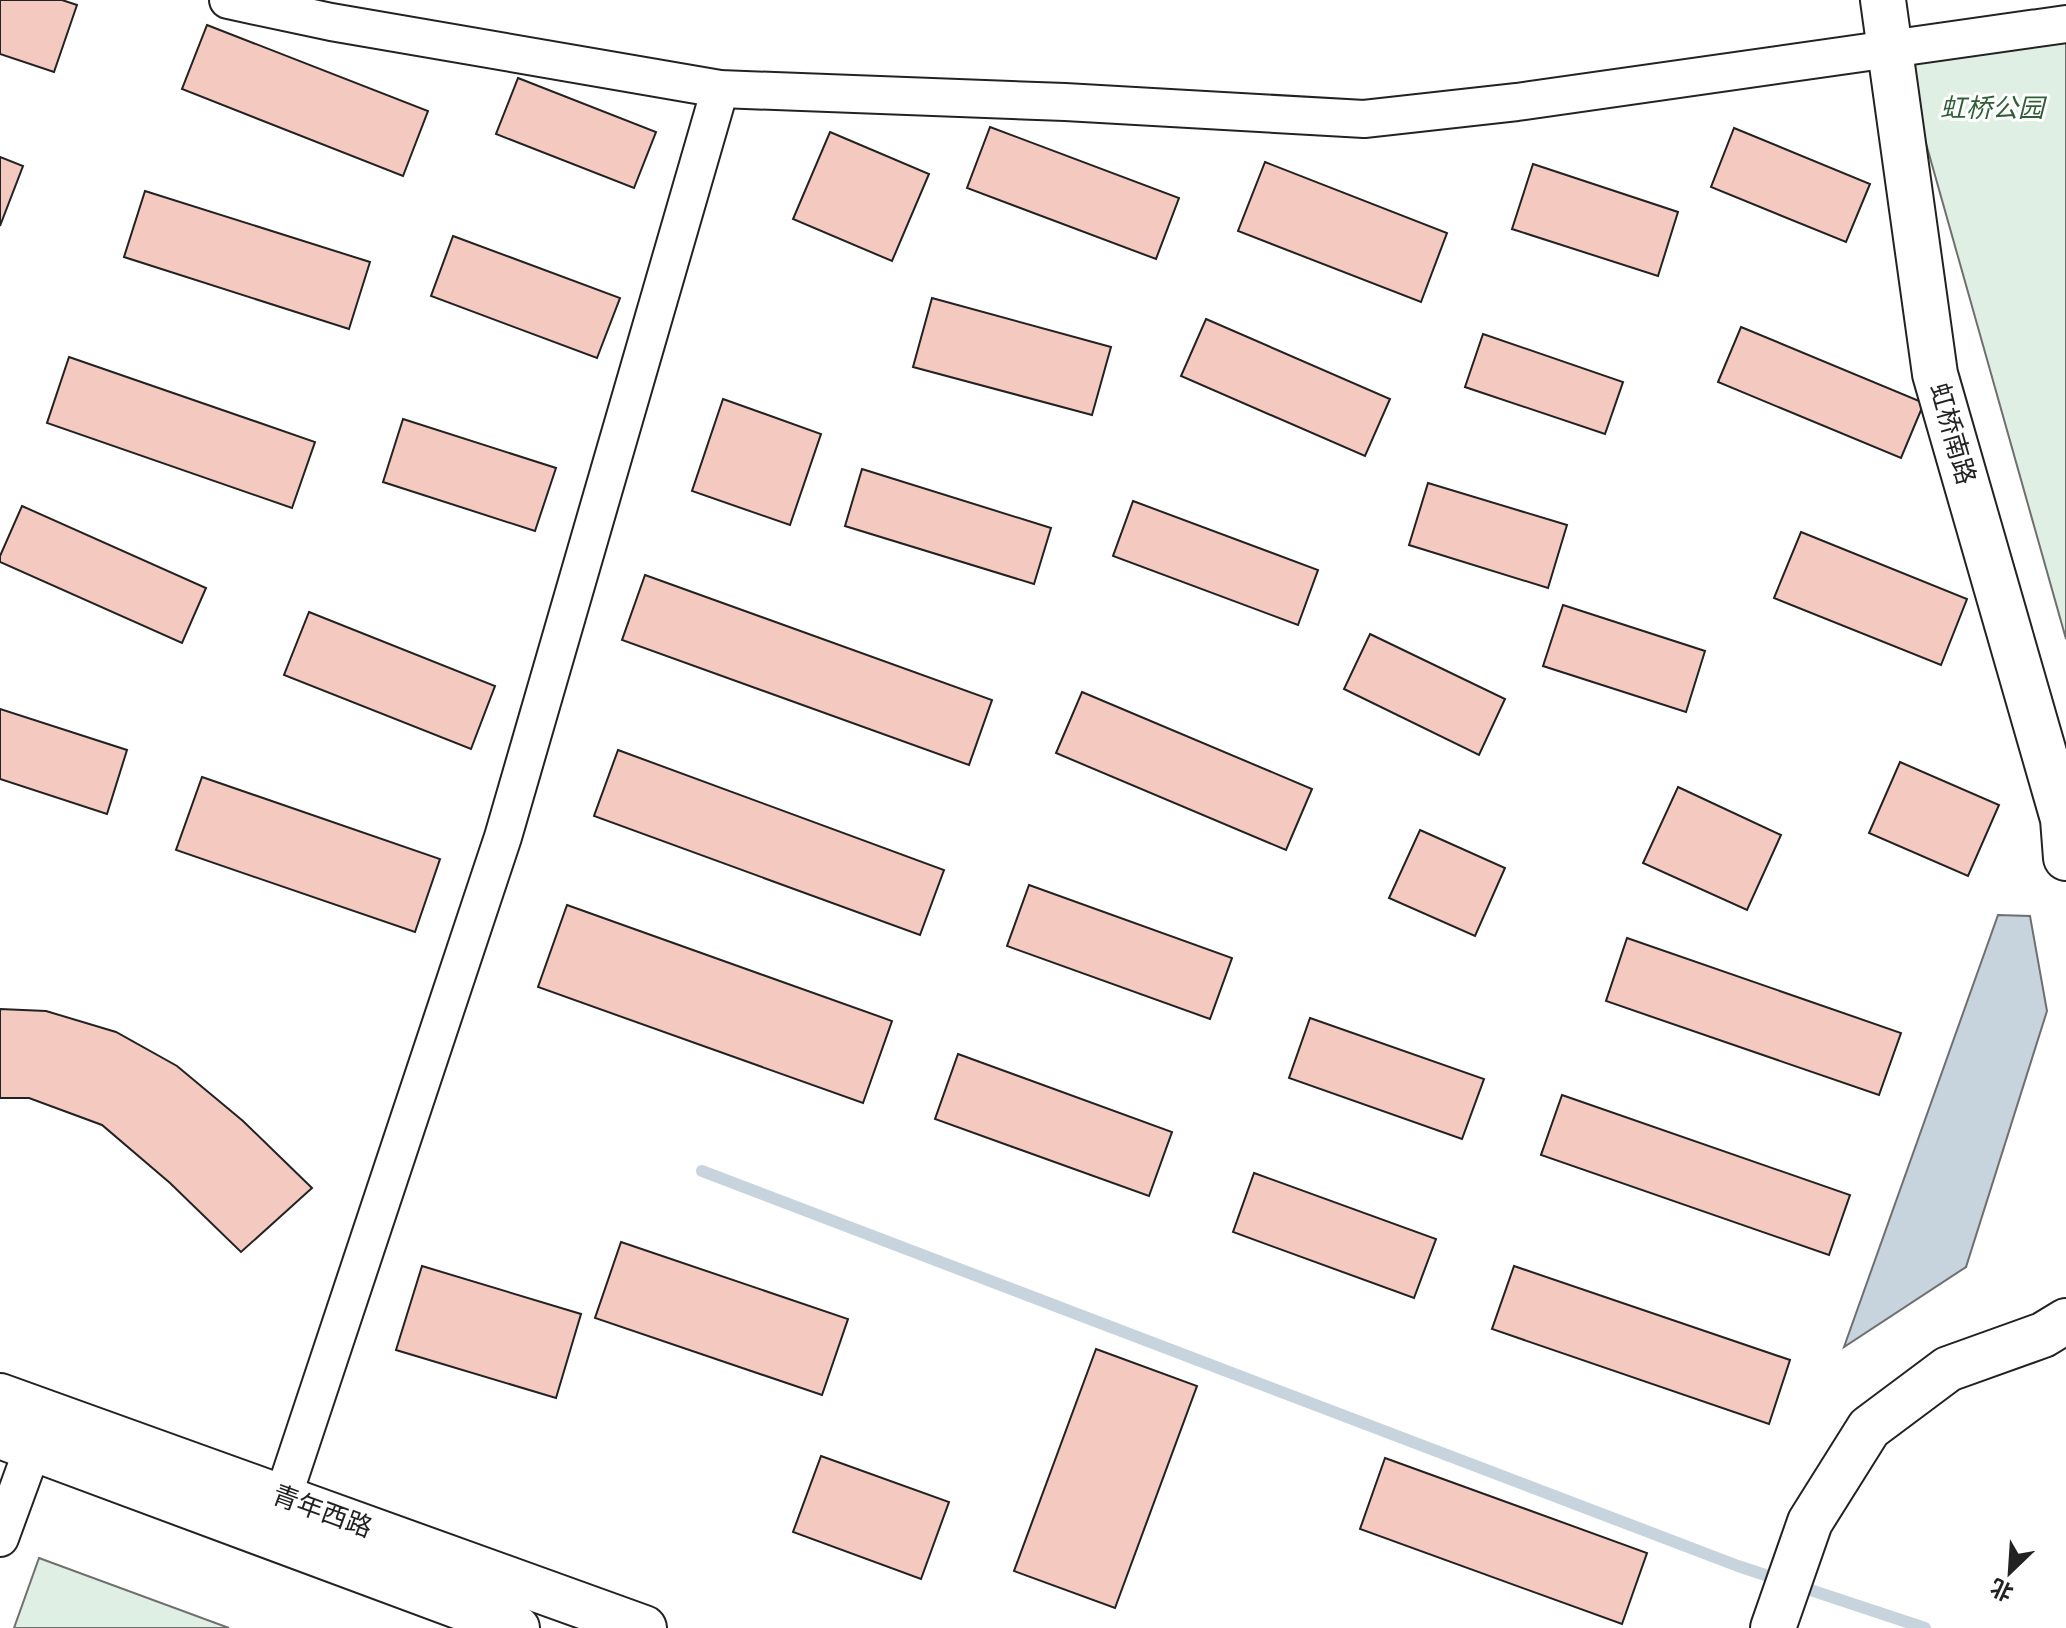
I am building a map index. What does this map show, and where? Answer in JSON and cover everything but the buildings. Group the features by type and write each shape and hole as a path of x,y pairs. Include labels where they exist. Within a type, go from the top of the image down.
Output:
{"street":[{"path":"228,0 331,22 720,89 1065,102 1364,119 1532,100 2066,24"},
{"name":"虹桥南路","path":"1883,0 1935,374 2065,833"},
{"path":"283,1497 503,837 720,89"},
{"path":"1773,1628 1810,1522 1869,1428 1948,1369 2043,1335 2066,1321"},
{"name":"青年西路","path":"0,1396 26,1432 517,1628"},
{"path":"0,1538 26,1432"},
{"name":"青年西路","path":"26,1432 283,1497 644,1628"}],"green space":[{"name":"虹桥公园","path":"2066,15 2066,639 1901,55"},
{"path":"39,1558 229,1628 14,1628"}],"shaded area":[{"path":"1998,915 2030,916 2047,1011 1966,1267 1844,1347"}],"waterway":[{"path":"702,1171 1738,1566 1925,1628"}]}
